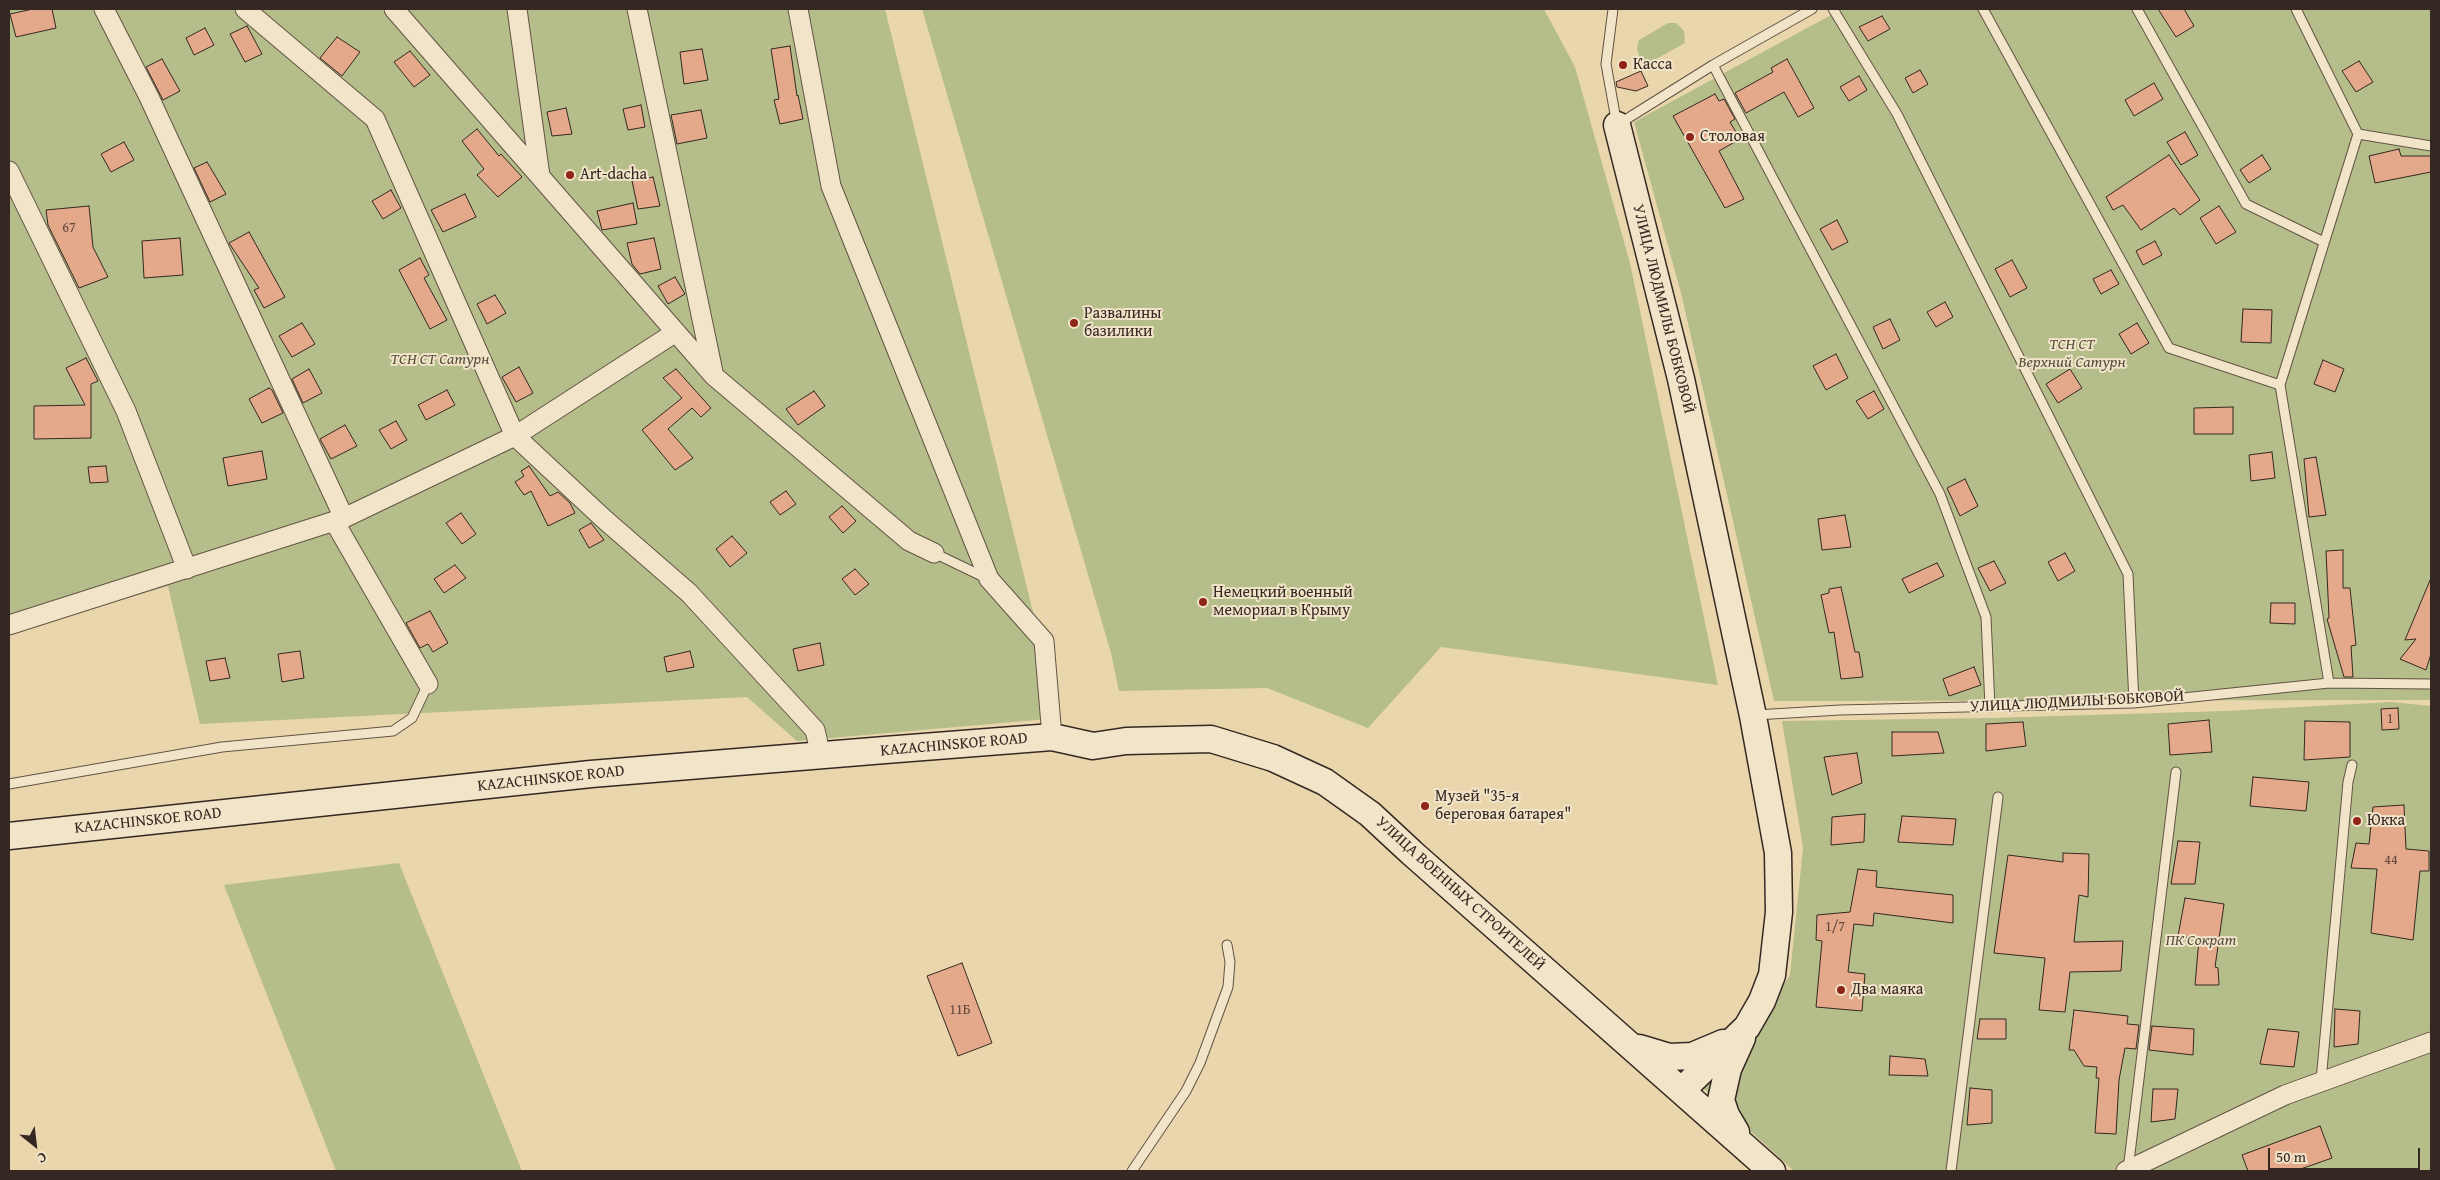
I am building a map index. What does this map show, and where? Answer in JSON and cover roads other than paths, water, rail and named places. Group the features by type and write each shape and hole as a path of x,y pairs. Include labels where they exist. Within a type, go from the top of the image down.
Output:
{"main road":[{"name":"УЛИЦА ЛЮДМИЛЫ БОБКОВОЙ","path":"1617,125 1681,379 1753,716 1778,853 1779,912 1772,975 1762,1001 1747,1027 1682,1090"},
{"name":"KAZACHINSKOE ROAD","path":"9,836 591,774 1052,737 1093,746"},
{"name":"УЛИЦА ВОЕННЫХ СТРОИТЕЛЕЙ","path":"1093,746 1126,741 1211,739 1273,758 1324,782 1370,814 1772,1171"},
{"path":"1629,1044 1669,1057 1692,1056 1714,1048 1747,1027"},
{"path":"1746,1148 1726,1115 1721,1100 1728,1069 1747,1027"}],"street":[{"path":"104,9 154,106 339,519 428,684"},
{"path":"245,9 375,119 515,436 604,519 689,594 816,730 821,756"},
{"path":"394,9 714,376 909,542 934,553"},
{"path":"517,9 540,176"},
{"path":"637,9 714,376"},
{"path":"798,9 831,186 989,579 1044,641 1052,737"},
{"path":"9,171 126,411 187,569"},
{"path":"9,625 339,519 515,436 676,332"},
{"path":"2127,1171 2285,1095 2431,1042"}],"lane":[{"path":"1613,9 1606,64 1617,125 1713,65 1812,9"},
{"path":"1833,9 1897,114 2128,574 2134,703"},
{"path":"1984,9 2169,348 2280,385"},
{"path":"2137,9 2246,204 2324,242"},
{"path":"2296,9 2358,134 2280,385 2329,683"},
{"path":"1713,65 1940,494 1986,617 1990,707"},
{"path":"2358,134 2431,146"},
{"path":"934,553 989,579"},
{"name":"УЛИЦА ЛЮДМИЛЫ БОБКОВОЙ","path":"1753,716 1840,710 2134,703 2329,683 2431,684"},
{"path":"9,784 222,747 393,732 412,718 428,684"},
{"path":"2321,1081 2348,782 2352,765"},
{"path":"2127,1171 2176,772"},
{"path":"1951,1171 1998,797"},
{"path":"1132,1171 1186,1091 1200,1063 1228,987 1230,962 1227,945"}],"place":[{"name":"Касса","path":"1623,65"},
{"name":"Столовая","path":"1690,137"},
{"name":"Art-dacha","path":"570,175"},
{"name":"Развалины базилики","path":"1074,323"},
{"name":"Немецкий военный мемориал в Крыму","path":"1203,602"},
{"name":"Музей \"35-я береговая батарея\"","path":"1425,806"},
{"name":"Юкка","path":"2357,821"},
{"name":"Два маяка","path":"1841,990"}],"park label":[{"name":"ТСН СТ Верхний Сатурн","path":"2072,354"},
{"name":"ТСН СТ Сатурн","path":"440,360"},
{"name":"ПК Сократ","path":"2201,941"}]}
